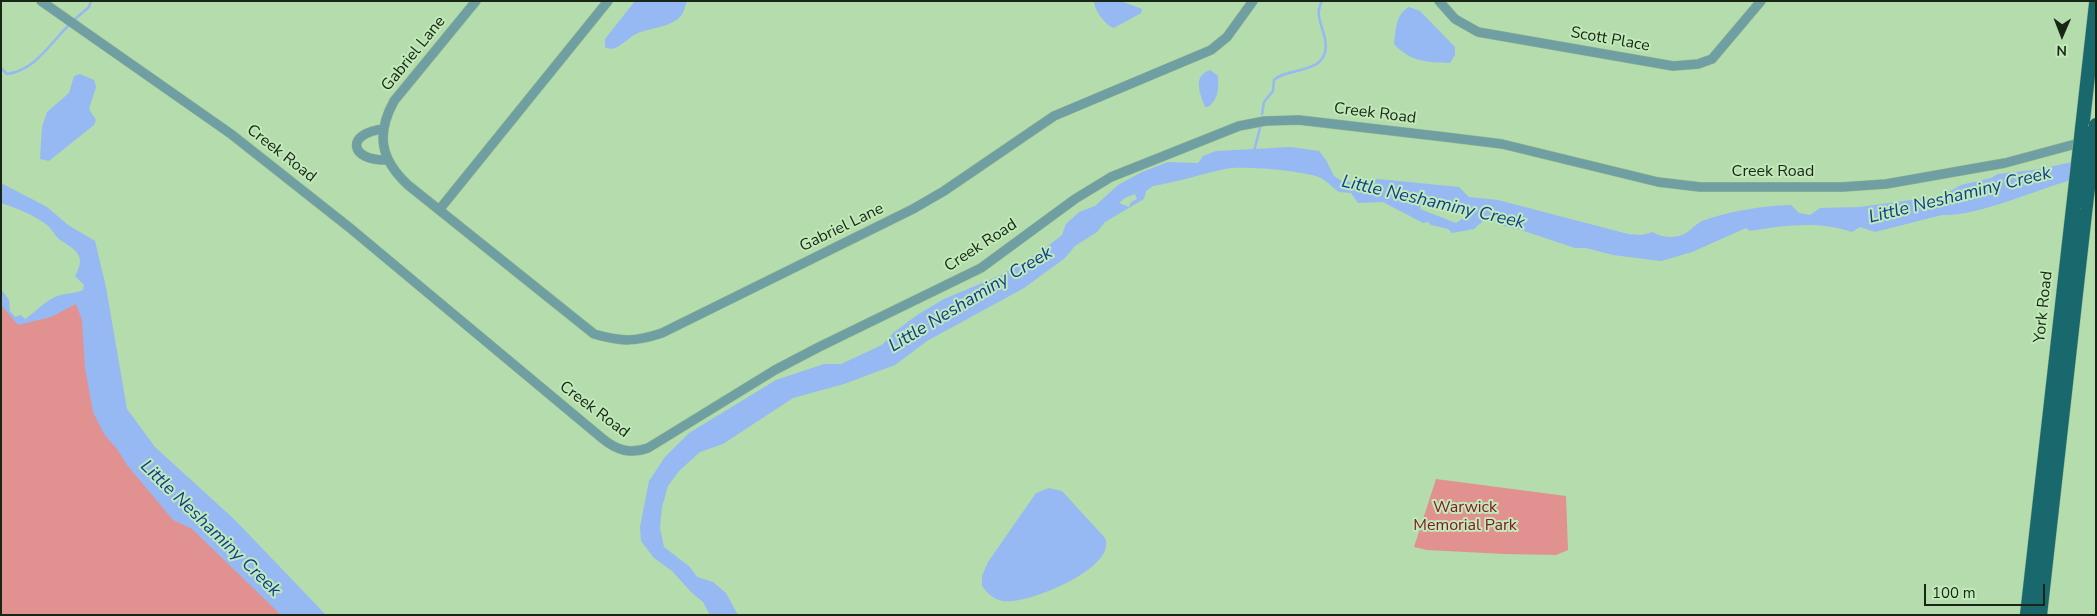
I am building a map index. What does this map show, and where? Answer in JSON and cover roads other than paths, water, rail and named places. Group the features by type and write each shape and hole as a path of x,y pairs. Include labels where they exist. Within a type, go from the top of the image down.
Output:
{"highway":[{"name":"York Road","path":"2027,615 2091,126 2096,4"},
{"name":"York Road","path":"2040,615 2080,206"}],"street":[{"name":"Creek Road","path":"41,1 231,134 350,228 614,448 627,452 638,452 648,448 775,370 819,347 959,281 998,256 1075,199 1111,177 1240,126 1264,121 1299,120 1502,144 1658,182 1700,187 1832,187 1886,184 2005,163 2096,138"},
{"name":"Gabriel Lane","path":"476,1 394,101 387,113 384,129 387,160 393,171 439,210 594,334 624,341 639,341 671,328 913,209 944,191 1054,116 1211,50 1227,37 1253,1"},
{"path":"439,210 608,1"},
{"name":"Scott Place","path":"1439,1 1455,19 1478,32 1673,66 1698,64 1712,59 1761,1"},
{"path":"384,129 364,133 358,138 357,146 359,152 367,159 387,160"}],"water":[{"path":"635,1 687,1 681,16 672,23 638,33 618,47 609,49 605,47 605,39"},
{"path":"1121,1 1142,9 1141,13 1114,28 1101,17 1094,2"},
{"path":"1409,7 1420,11 1455,47 1455,55 1450,63 1413,58 1394,44 1396,28 1401,14"},
{"path":"1210,70 1218,76 1218,90 1214,101 1208,107 1205,107 1199,81 1204,73"},
{"path":"80,74 94,80 96,87 89,109 96,120 94,125 49,161 40,159 42,127 47,112 69,93 74,76"},
{"path":"1291,147 1319,151 1334,176 1340,180 1350,182 1378,179 1459,187 1469,197 1498,200 1628,234 1641,235 1653,232 1669,237 1682,235 1702,221 1723,214 1791,205 1799,213 1810,215 1820,208 1859,207 1941,196 1961,185 1991,178 1998,174 2040,169 2072,162 2071,180 1971,212 1942,215 1875,232 1860,227 1852,232 1814,225 1776,227 1750,231 1746,228 1692,252 1661,261 1613,255 1586,248 1575,248 1504,226 1492,219 1484,220 1474,229 1452,233 1448,229 1431,225 1428,222 1423,223 1383,202 1358,203 1351,193 1339,192 1321,178 1303,173 1259,168 1233,168 1153,186 1146,191 1144,199 1105,222 1097,232 1075,246 1065,258 1024,288 927,341 895,365 844,384 793,398 723,444 700,452 679,471 668,486 662,507 660,528 664,547 690,567 697,577 713,582 726,593 738,615 710,615 703,602 672,571 654,558 641,541 640,527 649,481 665,457 689,433 776,380 824,364 841,364 882,345 893,333 917,315 944,299 1001,275 1040,252 1062,235 1066,224 1079,212 1095,206 1118,185 1142,172 1168,162 1198,163 1203,156 1216,151","holes":["1135,194 1137,199 1131,202 1129,207 1119,203","1435,198 1465,213 1466,216 1456,223 1420,209 1421,204"]},
{"path":"1,183 47,207 68,225 95,241 106,287 127,409 155,447 235,520 326,615 281,615 192,529 173,520 127,465 117,449 104,434 93,412 85,368 82,320 76,304 51,317 18,325 1,305 1,289 9,300 10,311 15,317 21,315 25,319 51,299 83,290 84,285 75,276 80,263 78,254 58,238 42,221 1,203"},
{"path":"1049,488 1062,491 1105,538 1105,549 1098,561 1085,572 1049,591 1015,601 996,599 982,586 982,576 988,562 1036,493"}],"waterway":[{"path":"74,20 89,7 91,1"},
{"path":"1262,114 1264,102 1273,91 1274,80 1280,76 1316,65 1322,59 1325,51 1325,39 1319,16 1322,1"},
{"path":"1,68 7,74 26,67 42,55 70,24"},
{"path":"1254,151 1260,128"},
{"name":"Little Neshaminy Creek","path":"1421,201 1455,208"}],"park label":[{"name":"Warwick Memorial Park","path":"1465,517"}]}
